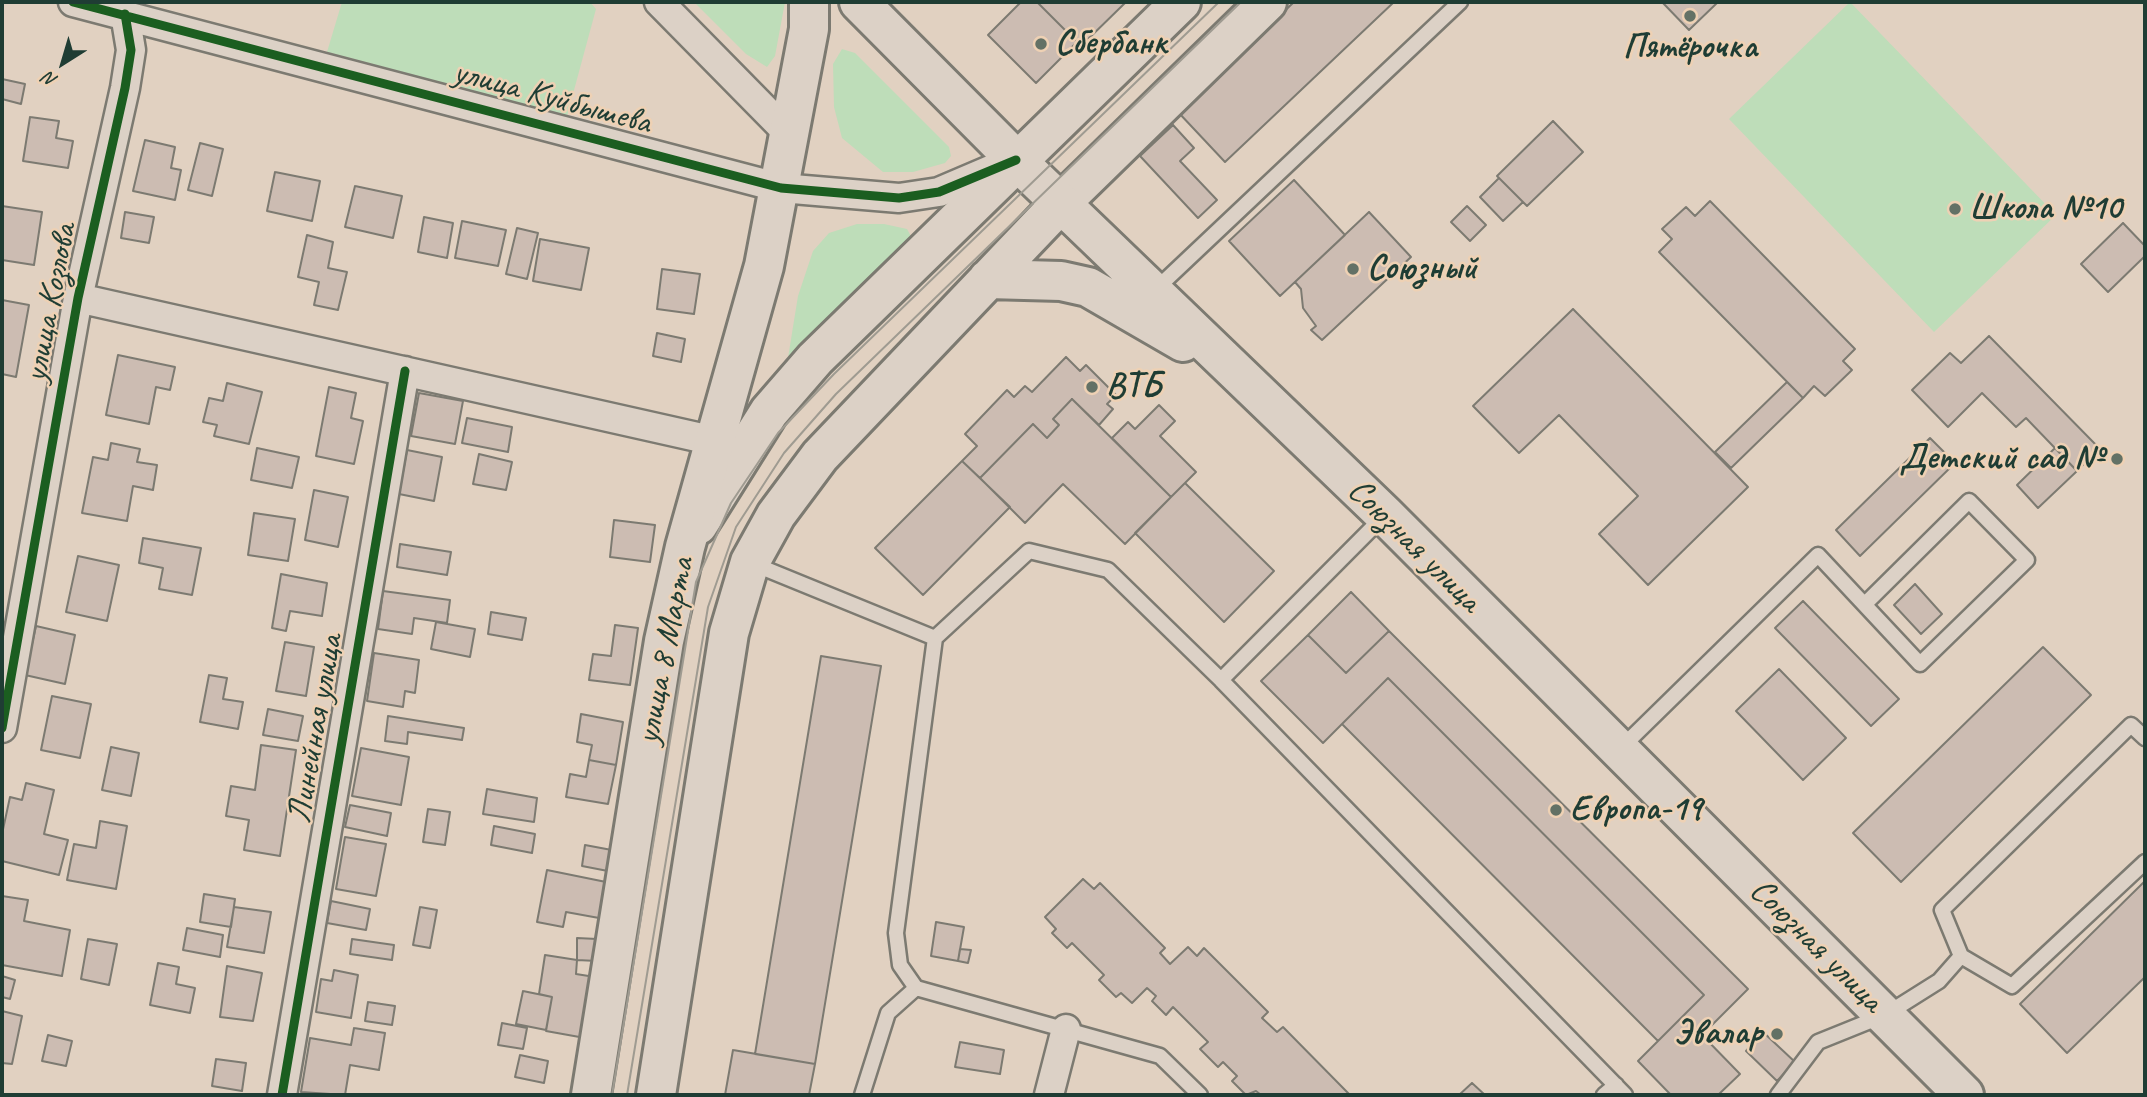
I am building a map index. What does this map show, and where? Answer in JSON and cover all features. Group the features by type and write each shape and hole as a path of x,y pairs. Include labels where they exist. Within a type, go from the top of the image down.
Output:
{"main road":[{"path":"685,547 764,266 781,188 809,29 809,2"},
{"name":"Союзная улица","path":"859,2 1061,203 1385,515 1964,1095"},
{"name":"улица 8 Марта","path":"591,1095 664,641 685,547 723,480 769,412 855,317 1181,2"},
{"name":"улица 8 Марта","path":"656,1095 729,633 750,562 776,515 820,456 988,279 1061,203 1267,2"},
{"path":"988,279 1061,281 1088,287 1185,343 1285,419"}],"street":[{"name":"улица Куйбышева","path":"73,2 781,188 899,198 939,192 1016,159"},
{"path":"659,2 789,134"},
{"name":"улица Козлова","path":"2,728 78,298 125,88 131,50 125,14"},
{"path":"78,298 715,441"},
{"name":"Линейная улица","path":"282,1095 405,371"},
{"path":"1049,1095 1066,1029"}],"lane":[{"path":"1153,292 1460,2"},
{"path":"1619,750 1818,555 1920,664 2027,560 1969,501 1865,604"},
{"path":"1221,680 1385,515"},
{"path":"1200,1095 1160,1056 916,988 900,965 896,933 935,638 1029,551 1108,570 1221,680 1621,1090 1604,1095"},
{"path":"750,562 935,638"},
{"path":"2145,738 2131,724 1942,910 1961,956 2012,986 2145,862"},
{"path":"1778,1095 1818,1042 1885,1015 1939,981 1961,956"},
{"path":"862,1095 888,1013 916,988"}],"green space":[{"path":"342,2 590,2 596,9 567,116 327,52"},
{"path":"694,2 785,2 775,56 767,67 746,54"},
{"path":"1850,2 2056,215 1934,332 1729,119"},
{"path":"842,49 855,53 949,147 951,156 945,163 913,172 883,172 842,138 834,107 833,64"},
{"path":"857,224 884,224 907,229 913,240 787,364 798,296 813,251 829,233"}],"building":[{"path":"1021,2 1037,2 1077,42 1036,83 988,35"},
{"path":"1037,2 1126,2 1081,46"},
{"path":"1294,2 1394,2 1225,162 1178,112"},
{"name":"Пятёрочка","path":"1662,2 1718,2 1689,30"},
{"path":"2,79 25,84 21,104 2,99"},
{"path":"30,117 59,121 56,138 73,141 68,168 23,161"},
{"path":"1553,121 1583,152 1527,206 1497,176"},
{"path":"1173,125 1194,148 1180,161 1217,200 1198,218 1140,156"},
{"path":"145,140 175,147 171,168 181,170 175,200 133,191"},
{"path":"200,143 223,149 212,196 188,190"},
{"path":"275,172 320,181 312,221 267,211"},
{"path":"1499,178 1523,202 1503,221 1480,197"},
{"path":"1294,180 1345,235 1280,296 1229,241"},
{"path":"355,186 402,196 393,238 345,227"},
{"path":"1710,201 1855,349 1843,361 1852,370 1825,396 1814,386 1803,398 1659,252 1672,239 1662,229 1686,207 1695,216"},
{"path":"2,206 42,212 34,265 2,260"},
{"path":"1467,206 1486,225 1470,241 1451,222"},
{"path":"125,212 154,217 149,243 121,238"},
{"name":"Союзный","path":"1369,212 1411,257 1322,340 1311,330 1316,326 1303,308 1301,289 1295,282"},
{"path":"424,217 453,223 447,258 418,252"},
{"path":"462,221 506,230 498,266 455,258"},
{"path":"2123,223 2145,246 2145,256 2108,292 2081,264"},
{"path":"517,228 538,233 527,279 506,274"},
{"path":"307,235 333,242 328,268 347,272 338,310 314,305 319,282 298,277"},
{"path":"540,239 589,248 581,290 533,281"},
{"path":"662,269 700,274 694,314 657,309"},
{"path":"2,300 29,305 16,377 2,374"},
{"path":"1573,309 1748,487 1648,585 1599,534 1638,496 1559,415 1519,453 1473,406"},
{"path":"657,333 685,339 681,362 653,356"},
{"path":"1989,336 2099,448 2077,471 2026,418 2016,427 1982,393 1948,427 1912,390 1950,353 1961,363"},
{"path":"118,355 175,367 170,390 156,387 149,424 106,415"},
{"path":"1066,357 1080,371 1086,365 1116,395 1107,404 1113,409 1099,425 1072,399 1053,419 1059,425 1047,438 1033,424 980,478 962,461 977,446 965,434 1007,390 1014,397 1025,386 1032,392"},
{"path":"1787,382 1803,398 1731,468 1715,452"},
{"path":"227,383 262,392 249,444 214,436 217,425 203,422 209,398 223,401"},
{"path":"329,387 356,393 351,418 363,421 354,464 316,456"},
{"path":"419,393 463,401 455,444 411,436"},
{"path":"1072,399 1171,497 1125,544 1063,484 1025,523 980,478 1033,424 1047,438 1059,425 1053,419"},
{"path":"1159,405 1175,421 1160,436 1196,472 1171,497 1112,438 1128,422 1135,429"},
{"path":"467,418 512,427 508,452 462,443"},
{"path":"1930,438 1955,463 1860,556 1836,530"},
{"path":"111,443 140,449 137,462 157,465 153,490 133,486 127,521 82,513 93,457 108,460"},
{"path":"257,448 299,457 292,488 251,480"},
{"path":"2055,448 2077,471 2038,508 2017,485"},
{"path":"407,450 442,457 434,501 399,494"},
{"path":"479,454 512,462 506,490 473,484"},
{"path":"962,461 1010,507 923,595 875,548"},
{"path":"1185,483 1274,571 1224,622 1135,533"},
{"path":"314,490 348,497 338,547 305,540"},
{"path":"254,513 295,519 288,561 248,555"},
{"path":"614,520 655,525 650,562 610,557"},
{"path":"143,538 201,548 192,595 159,589 163,568 139,563"},
{"path":"400,544 451,552 447,575 397,567"},
{"path":"78,556 119,565 107,621 66,612"},
{"path":"281,574 327,583 322,616 290,611 286,631 272,628"},
{"path":"1915,584 1942,614 1921,634 1894,605"},
{"path":"383,591 450,600 447,623 414,618 412,634 378,629"},
{"path":"1351,592 1389,631 1346,673 1308,635"},
{"path":"1803,601 1899,699 1871,726 1775,628"},
{"path":"491,612 526,618 522,640 488,634"},
{"path":"436,622 475,629 470,657 431,649"},
{"path":"615,625 638,628 630,685 589,680 593,654 611,656"},
{"path":"36,626 75,635 65,684 25,675"},
{"path":"1389,631 1748,989 1702,1035 1740,1074 1718,1095 1671,1095 1638,1061 1704,995 1388,678 1323,743 1261,681 1308,635 1346,673"},
{"path":"285,642 314,647 306,696 276,691"},
{"path":"2043,647 2091,695 1901,882 1853,833"},
{"path":"374,653 419,660 415,693 405,691 403,707 367,701"},
{"path":"821,656 881,666 815,1064 755,1054"},
{"path":"1779,669 1846,738 1803,780 1736,711"},
{"path":"209,675 227,678 223,699 243,702 238,729 200,722"},
{"path":"1388,678 1704,995 1658,1041 1342,724"},
{"path":"52,696 91,704 80,758 41,750"},
{"path":"268,709 303,716 298,741 263,735"},
{"path":"581,714 623,722 616,765 589,760 592,745 577,742"},
{"path":"388,716 464,728 462,740 408,732 407,744 385,741"},
{"path":"261,745 296,750 280,856 244,850 249,820 226,816 231,786 255,790"},
{"path":"111,747 139,753 131,796 102,790"},
{"path":"361,748 409,757 401,805 352,796"},
{"path":"589,760 616,765 608,804 566,797 570,774 586,777"},
{"path":"26,783 54,790 44,834 68,840 59,875 2,861 2,834 10,797 22,800"},
{"path":"487,789 537,798 534,822 483,814"},
{"path":"350,805 391,813 387,836 345,827"},
{"path":"428,809 450,812 445,845 423,842"},
{"path":"100,821 127,826 116,889 67,880 74,844 96,848"},
{"path":"494,826 535,834 532,853 491,845"},
{"path":"345,837 386,844 376,896 336,889"},
{"path":"585,845 617,851 613,872 582,866"},
{"path":"547,870 606,882 599,918 566,912 563,927 537,922"},
{"path":"1083,879 1094,889 1100,883 1165,948 1160,953 1170,964 1188,947 1197,956 1204,948 1268,1012 1262,1018 1277,1032 1283,1027 1349,1094 1261,1095 1256,1091 1246,1095 1232,1081 1237,1076 1223,1062 1218,1067 1200,1049 1208,1042 1173,1007 1166,1015 1152,1001 1156,996 1147,988 1132,1003 1121,993 1116,997 1099,980 1104,975 1072,943 1067,948 1052,933 1056,929 1045,917"},
{"path":"2145,881 2145,977 2067,1053 2020,1004"},
{"path":"204,894 235,899 231,927 200,922"},
{"path":"2,896 28,900 24,921 70,930 62,976 2,965"},
{"path":"331,901 370,909 366,930 327,923"},
{"path":"234,907 271,912 264,953 227,947"},
{"path":"420,907 437,910 430,948 413,945"},
{"path":"936,922 964,927 958,961 931,956"},
{"path":"187,928 223,935 220,957 183,950"},
{"path":"577,938 597,939 597,961 577,960"},
{"path":"88,939 117,944 109,985 81,979"},
{"path":"352,939 394,945 392,960 350,954"},
{"path":"960,949 971,950 968,963 958,961"},
{"path":"545,955 577,960 576,974 595,977 585,1038 546,1031 552,997 539,994"},
{"path":"158,963 179,967 176,984 195,988 190,1013 150,1005"},
{"path":"227,966 262,973 253,1021 220,1017"},
{"path":"334,970 358,975 351,1018 316,1012 321,979 332,981"},
{"path":"2,976 15,980 10,999 2,997"},
{"path":"523,991 552,997 546,1030 516,1024"},
{"path":"368,1002 395,1006 392,1025 365,1021"},
{"path":"2,1011 22,1016 12,1064 2,1063"},
{"path":"502,1023 527,1028 523,1049 498,1045"},
{"path":"354,1028 385,1033 379,1070 350,1065 345,1095 301,1092 310,1038 351,1045"},
{"path":"1763,1032 1795,1062 1777,1081 1746,1051"},
{"path":"48,1035 72,1041 66,1066 42,1061"},
{"path":"960,1042 1004,1050 1000,1074 955,1067"},
{"path":"733,1050 815,1064 809,1095 725,1095"},
{"path":"520,1055 548,1061 544,1083 515,1077"},
{"path":"216,1059 246,1063 242,1091 212,1086"},
{"path":"1472,1083 1485,1095 1459,1095"}],"tram line":[{"path":"612,1095 696,582 731,503 778,433 834,374 1219,2"},
{"path":"627,1095 708,607 736,527 784,453 836,394 1241,2"}],"cycle path":[{"path":"73,2 781,188 899,198 939,192 1016,160"},
{"path":"2,728 78,298 125,88 131,50 125,14"},
{"path":"282,1095 405,371"}],"place":[{"name":"Пятёрочка","path":"1690,16"},
{"name":"Сбербанк","path":"1041,44"},
{"name":"Школа №10","path":"1955,209"},
{"name":"Союзный","path":"1353,269"},
{"name":"ВТБ","path":"1092,387"},
{"name":"Детский сад №","path":"2117,459"},
{"name":"Европа-19","path":"1556,810"},
{"name":"Эвалар","path":"1777,1034"}]}
